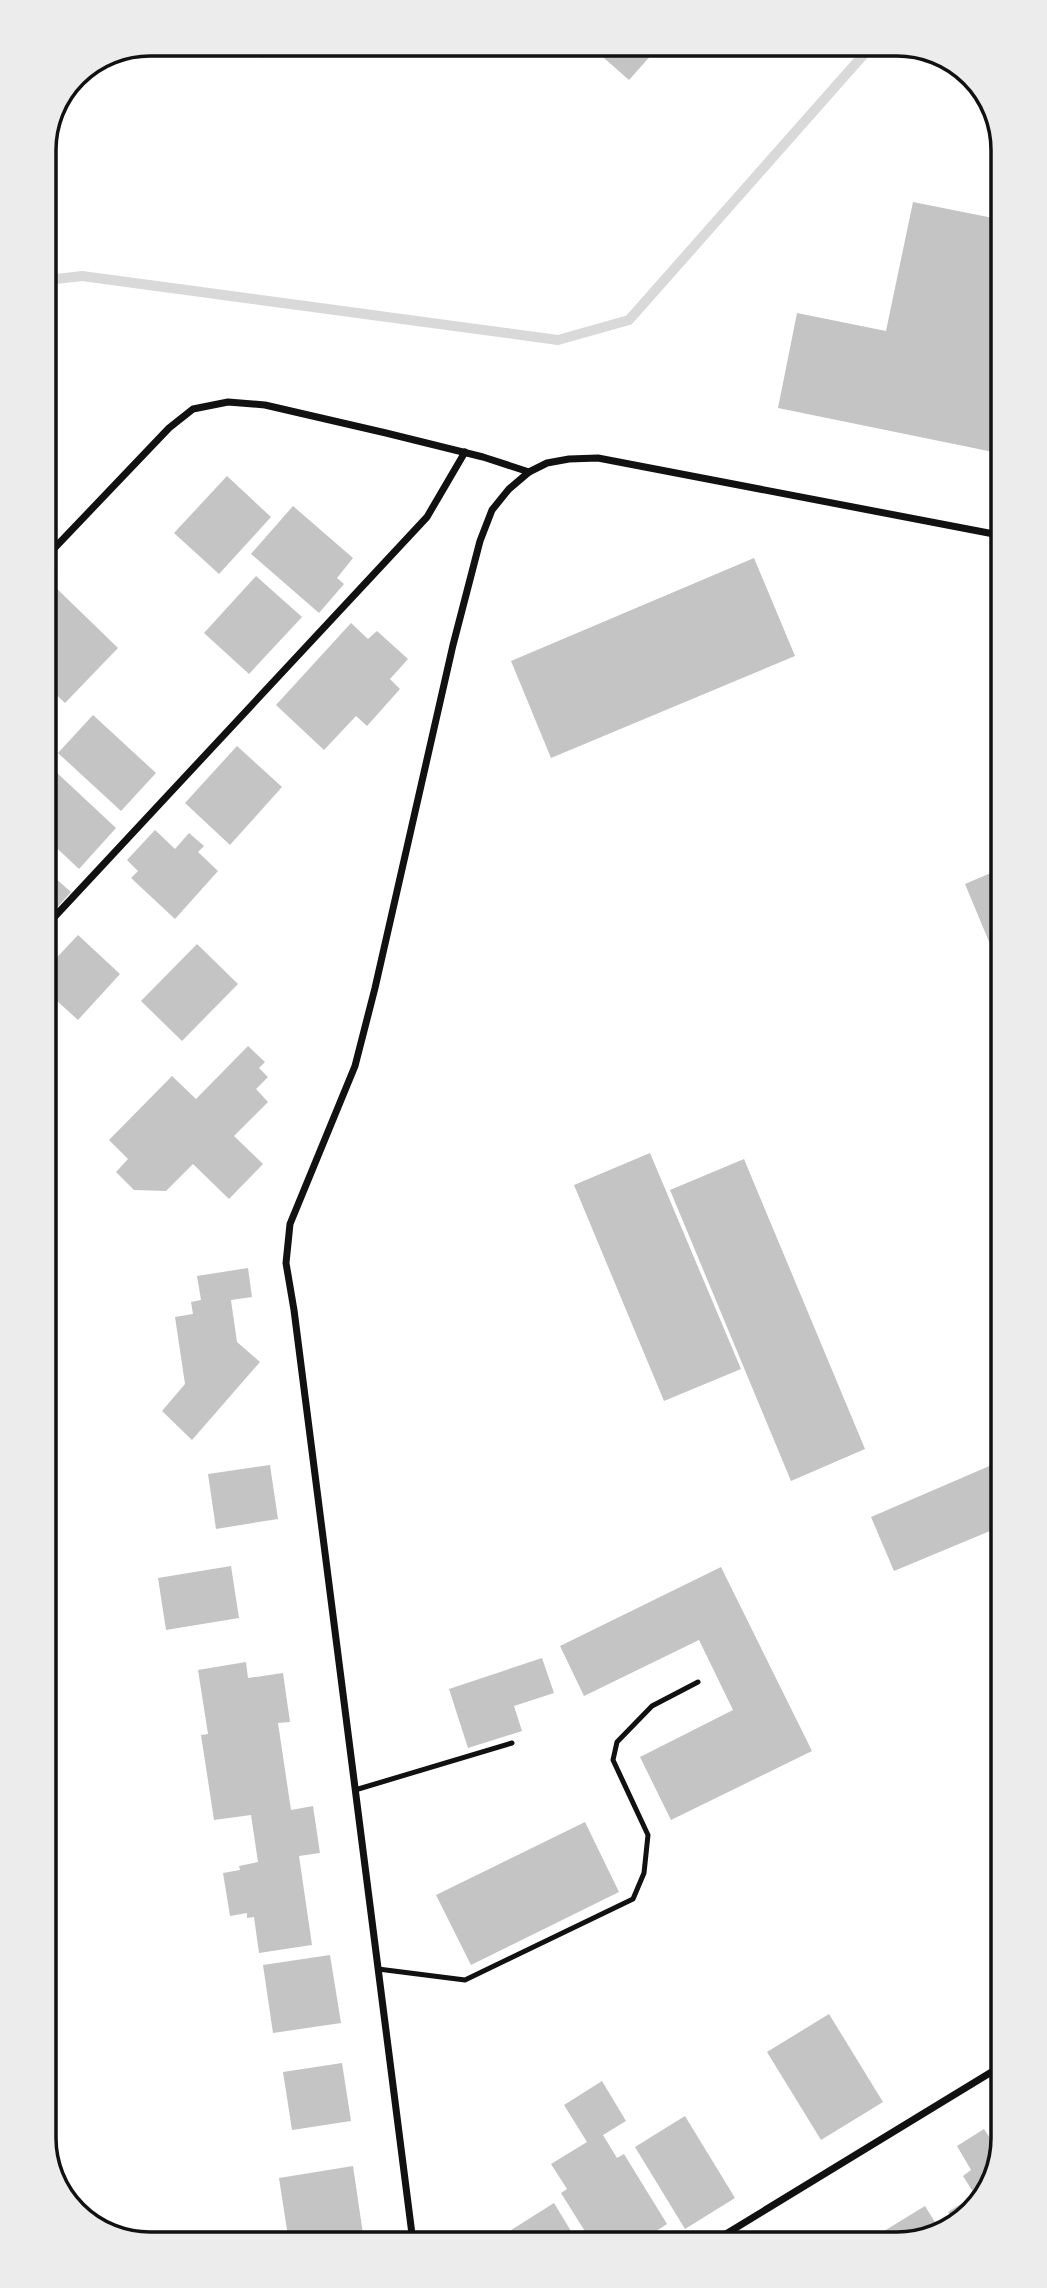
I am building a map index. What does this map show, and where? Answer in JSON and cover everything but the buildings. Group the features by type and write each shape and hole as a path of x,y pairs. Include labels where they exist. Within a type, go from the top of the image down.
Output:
{"street":[{"path":"56,547 192,409 228,401 265,405 464,452 529,472"},
{"path":"56,915 427,517 464,452"},
{"path":"412,2232 286,1263 290,1224 355,1066 480,541 492,510 509,489 529,472 547,463 598,458 991,533"},
{"path":"729,2232 991,2072"}],"lane":[{"path":"378,1969 465,1979 633,1899 644,1873 648,1835 613,1760 617,1742 652,1706 698,1682"},
{"path":"355,1790 512,1743"}],"waterway":[{"path":"56,279 82,276 558,340 629,320 862,56"}]}
